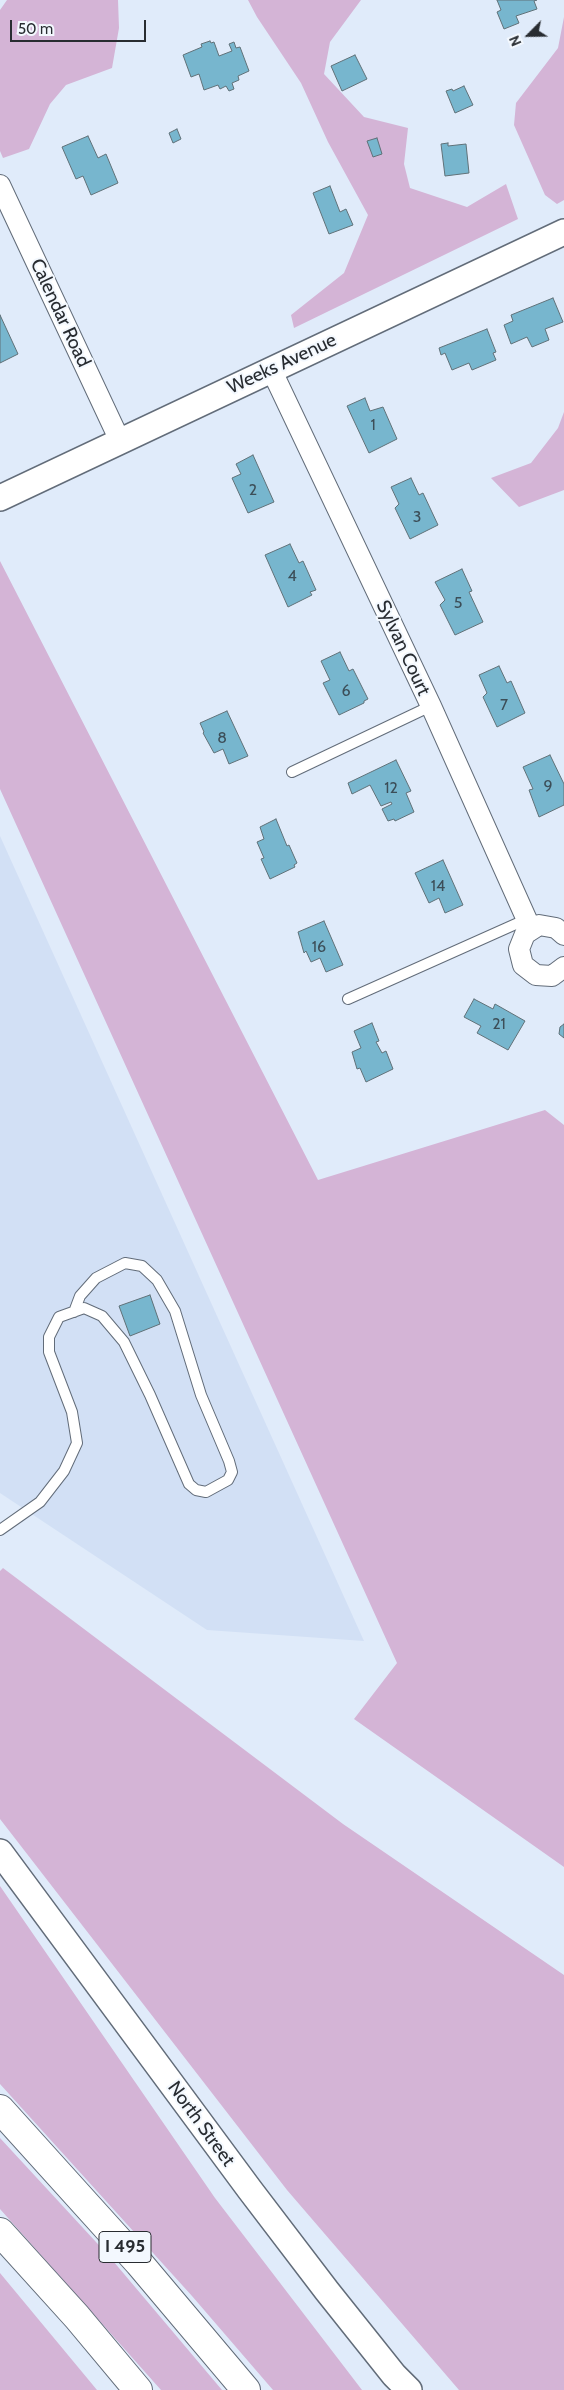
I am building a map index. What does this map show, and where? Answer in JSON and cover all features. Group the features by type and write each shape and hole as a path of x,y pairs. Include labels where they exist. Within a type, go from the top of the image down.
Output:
{"highway":[{"name":"I 495","path":"0,2108 139,2263 246,2390"},
{"path":"0,2232 77,2317 138,2390"}],"street":[{"name":"Calendar Road","path":"0,185 120,441"},
{"name":"Weeks Avenue","path":"0,498 564,232"},
{"name":"Sylvan Court","path":"271,369 431,706 529,924"},
{"path":"564,935 556,928 548,925 529,924 520,941 519,949 523,965 536,975 552,976 564,967"},
{"name":"North Street","path":"0,1852 250,2190 388,2368 409,2390"}],"lane":[{"path":"292,772 431,706"},
{"path":"348,999 529,924"},
{"path":"0,1530 40,1502 64,1470 77,1443 72,1412 49,1352 50,1337 60,1317 74,1312 84,1308 102,1316 124,1342 150,1395 188,1484 196,1490 206,1492 228,1480 232,1472 200,1395 175,1311 157,1280 142,1266 125,1263 96,1278 80,1296 74,1312"}],"shaded area":[{"path":"7,0 118,0 119,28 112,68 66,85 50,104 29,149 3,158 0,151 0,10"},
{"path":"248,0 361,0 330,42 324,74 364,117 408,128 404,164 410,188 467,207 506,184 518,219 294,328 291,315 344,273 368,215 328,142 301,83 257,17"},
{"path":"564,17 564,200 557,204 545,195 514,125 516,103 558,48"},
{"path":"564,412 564,490 519,507 491,478 531,463 558,428"},
{"path":"0,561 318,1180 545,1110 564,1125 564,1867 354,1719 397,1663 0,789"},
{"path":"0,836 364,1641 207,1630 0,1493"},
{"path":"3,1568 343,1824 564,1975 564,2390 459,2390 287,2190 0,1819 0,1571"},
{"path":"0,1886 215,2198 362,2390 273,2390 192,2296 0,2084"},
{"path":"0,2138 108,2255 222,2390 161,2390 0,2209"},
{"path":"0,2273 97,2390 0,2390"}],"building":[{"path":"497,0 537,0 534,1 537,9 516,16 519,23 504,29 497,12 501,10"},
{"path":"210,41 211,43 214,42 219,56 232,51 229,44 234,42 236,48 240,47 249,71 238,76 239,80 232,83 234,89 229,91 226,86 220,89 218,85 204,90 199,74 191,77 183,55 202,47 201,44"},
{"path":"355,55 367,79 342,91 331,66"},
{"path":"464,86 473,105 455,113 446,91 452,89 453,91"},
{"path":"177,129 181,139 173,143 169,133"},
{"path":"88,136 98,158 106,154 118,183 91,195 83,176 76,179 62,147"},
{"path":"377,138 382,154 373,157 367,141"},
{"path":"448,143 448,146 466,144 469,173 445,176 441,144"},
{"path":"330,186 340,212 346,209 353,225 329,234 313,193"},
{"path":"553,298 563,322 545,329 549,340 532,347 527,337 511,344 504,325 513,321 511,315"},
{"path":"0,315 18,354 0,363"},
{"path":"487,329 496,352 493,353 496,360 472,370 469,363 452,370 445,353 441,355 439,348"},
{"path":"365,398 370,411 383,407 397,439 369,453 347,406"},
{"path":"253,455 274,502 248,513 232,478 241,474 236,464"},
{"path":"411,478 419,495 423,493 438,525 410,539 395,508 399,504 391,487"},
{"path":"290,544 299,563 303,561 316,590 310,592 312,595 288,607 265,555"},
{"path":"462,569 472,591 469,592 483,622 455,635 440,605 445,600 435,582"},
{"path":"340,652 349,671 353,669 368,699 364,703 339,715 323,683 330,680 321,661"},
{"path":"499,666 507,683 511,681 525,713 497,727 483,697 487,693 479,675"},
{"path":"227,711 248,756 229,764 223,749 214,753 203,733 200,723"},
{"path":"550,755 564,784 564,805 539,817 529,790 533,789 523,767"},
{"path":"396,760 411,791 406,793 414,812 395,821 394,819 388,821 382,809 392,804 391,802 381,806 370,785 352,794 348,783"},
{"path":"276,819 287,846 289,845 297,863 294,865 295,867 270,879 261,859 264,858 257,842 264,839 260,827"},
{"path":"443,860 463,905 445,913 439,898 429,903 415,873"},
{"path":"324,921 343,965 326,972 320,958 311,962 306,951 304,953 298,932"},
{"path":"474,999 493,1009 495,1004 525,1021 508,1050 477,1033 481,1026 464,1017"},
{"path":"372,1023 379,1041 376,1042 382,1053 386,1051 393,1069 366,1082 360,1068 357,1069 352,1052 361,1048 354,1031"},
{"path":"564,1024 564,1038 559,1034 560,1027"},
{"path":"150,1295 160,1324 130,1336 119,1306"}]}
